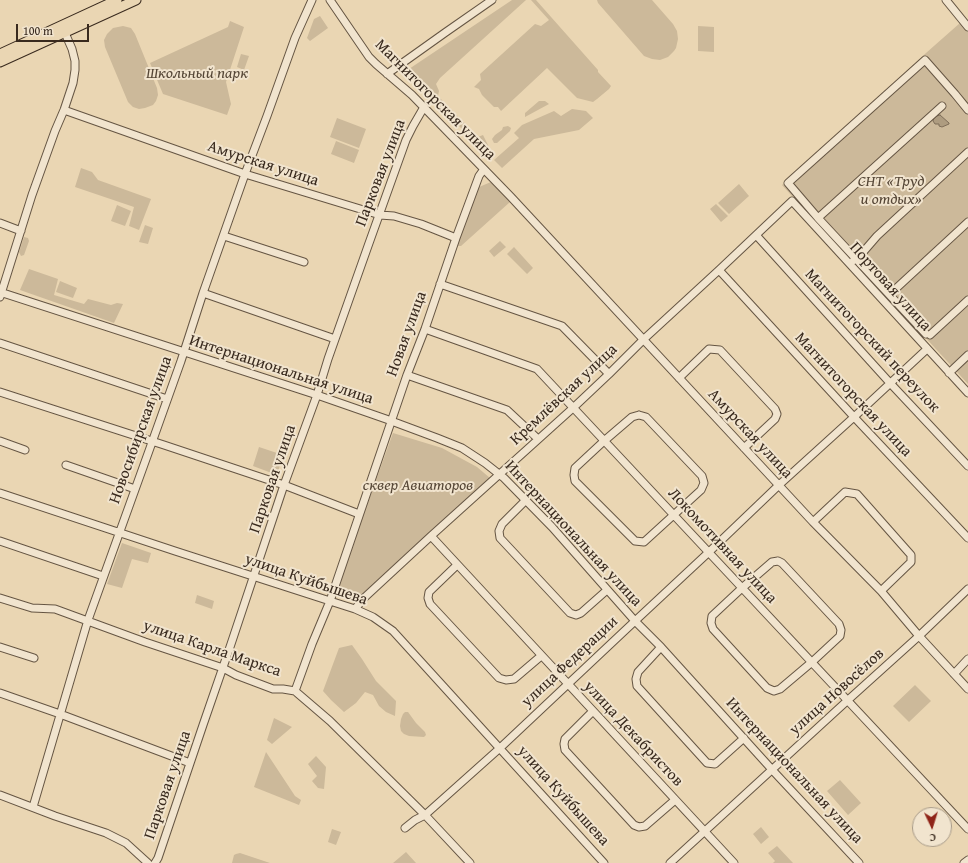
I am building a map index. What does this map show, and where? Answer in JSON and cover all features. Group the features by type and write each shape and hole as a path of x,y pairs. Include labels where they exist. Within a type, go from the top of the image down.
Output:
{"main road":[{"path":"0,54 117,0"},
{"path":"0,62 136,0"}],"street":[{"name":"Новосибирская улица","path":"33,807 88,620 103,576 167,399 202,293 224,236 245,174 295,38 312,0"},
{"name":"Магнитогорская улица","path":"330,0 369,57 412,95 511,197"},
{"path":"387,74 492,0"},
{"path":"946,0 968,27"},
{"path":"0,294 32,195 73,83 76,68 74,54 65,33"},
{"path":"968,110 925,60 788,183 818,218 928,334 968,300"},
{"path":"818,218 942,106"},
{"name":"Парковая улица","path":"155,863 158,858 335,339 406,140 424,107"},
{"name":"Амурская улица","path":"64,110 245,174 380,215 394,216 421,224 456,238"},
{"path":"850,264 877,236 968,152"},
{"name":"Новая улица","path":"295,692 330,600 407,375 425,330 456,238 479,176 484,169"},
{"name":"Амурская улица","path":"511,197 779,486 881,591 919,636 968,689"},
{"name":"Кремлёвская улица","path":"355,609 364,598 430,536 573,408 644,339 792,201"},
{"name":"Портовая улица","path":"792,201 968,393"},
{"path":"890,294 968,222"},
{"path":"0,223 21,231"},
{"path":"224,236 304,262"},
{"name":"Магнитогорский переулок","path":"756,236 968,466"},
{"name":"Магнитогорская улица","path":"719,270 968,538"},
{"path":"440,284 562,326 609,374"},
{"path":"202,293 335,339"},
{"name":"Интернациональная улица","path":"0,294 317,395 462,448 485,463 499,474 552,527 607,590 859,863"},
{"name":"Локомотивная улица","path":"425,330 538,369 968,828"},
{"path":"0,343 167,399"},
{"path":"679,378 709,349 720,350 770,403 777,414 775,418 744,448"},
{"name":"улица Федерации","path":"405,828 415,820 425,815 500,748 635,620 927,349"},
{"path":"949,372 968,355"},
{"path":"407,375 507,410 538,439"},
{"path":"0,392 284,485 359,514"},
{"path":"640,415 646,417 702,476 704,483 701,490 674,515 644,542 635,541 575,481 575,468 632,417 640,415"},
{"path":"0,441 26,450"},
{"path":"66,465 135,489"},
{"path":"813,522 845,492 857,494 912,554 911,562 881,591"},
{"name":"улица Куйбышева","path":"0,493 175,552 330,600 373,617 393,632 604,863"},
{"path":"526,500 502,524 499,531 500,538 570,613 576,615 581,613 607,590"},
{"name":"улица Декабристов","path":"430,536 734,863"},
{"path":"0,541 103,576"},
{"path":"778,561 782,563 839,624 841,630 840,636 812,662 780,689 774,691 768,688 713,629 711,623 712,616 772,562 778,561"},
{"path":"457,565 429,592 428,598 430,604 499,678 514,680 542,656"},
{"name":"улица Новосёлов","path":"670,863 919,636 968,589"},
{"name":"улица Карла Маркса","path":"0,598 32,608 55,609 145,642 223,668 236,675 273,689 283,688 295,692 330,721 425,815 470,863"},
{"path":"0,647 34,658"},
{"path":"661,647 638,672 636,679 637,686 707,763 715,764 744,738"},
{"path":"954,674 968,659"},
{"path":"0,693 190,763"},
{"path":"593,711 566,738 564,744 565,750 634,825 639,827 645,826 675,800"},
{"path":"0,795 54,816 115,837 126,843 148,863"},
{"path":"964,863 968,860"}],"green space":[{"path":"512,0 526,0 440,78 436,84 439,91 438,96 478,137 483,135 490,149 486,154 406,71"},
{"path":"531,0 536,0 611,86 593,102 577,98 547,68 501,111 498,107 494,107 482,95 479,89 474,87 481,80 480,74 535,24 541,26 549,20"},
{"path":"597,0 652,0 673,24 677,31 678,39 676,48 668,57 660,60 644,56"},
{"path":"320,16 328,28 310,41 307,38 314,19"},
{"name":"Школьный парк","path":"230,21 244,27 226,82 231,104 227,115 163,94 150,63 228,27"},
{"name":"СНТ «Труд и отдых»","path":"960,23 968,32 968,384 924,336 872,285 782,185"},
{"path":"123,26 131,28 135,34 157,88 158,95 156,101 153,105 145,108 139,109 133,107 128,102 105,47 104,40 107,34 113,28"},
{"path":"698,26 714,27 714,52 698,51"},
{"path":"241,54 249,56 244,70 237,67"},
{"path":"539,101 545,101 549,104 525,117 525,113"},
{"path":"572,109 586,111 593,118 579,130 534,139 502,168 494,160 519,138 514,133 522,125 554,111 561,116"},
{"path":"337,118 366,129 359,148 330,137"},
{"path":"508,126 511,128 510,131 497,143 494,143 492,139 495,135 502,130 503,127"},
{"path":"336,141 359,150 354,163 331,154"},
{"path":"81,168 92,172 98,180 151,199 139,230 129,226 134,207 75,187"},
{"path":"491,182 510,202 461,246 455,246 479,187"},
{"path":"739,184 749,196 729,214 718,203"},
{"path":"716,204 728,216 721,222 710,209"},
{"path":"117,205 131,211 125,226 111,221"},
{"path":"145,225 153,228 148,244 139,242"},
{"path":"24,237 28,238 29,241 24,255 21,256 19,252"},
{"path":"500,241 506,247 494,257 489,251"},
{"path":"514,247 533,268 527,274 507,254"},
{"path":"29,269 58,279 54,295 84,304 88,299 111,305 117,303 123,304 114,323 20,290"},
{"path":"60,281 77,288 73,298 56,292"},
{"name":"сквер Авиаторов","path":"393,433 442,448 477,467 490,478 357,600 337,588"},
{"path":"259,447 283,455 277,475 253,466"},
{"path":"122,543 151,553 148,563 132,559 122,588 107,584"},
{"path":"197,595 214,601 212,609 195,603"},
{"path":"352,645 376,681 396,701 395,716 386,712 379,706 373,695 365,692 356,703 344,712 323,691 339,648"},
{"path":"915,685 931,701 909,722 893,706"},
{"path":"405,712 408,712 425,732 426,735 424,737 409,736 401,731 401,719"},
{"path":"274,718 292,727 272,744 267,740"},
{"path":"266,752 295,796 301,800 299,805 254,787"},
{"path":"316,756 326,767 324,789 318,788 312,781 317,776 308,764"},
{"path":"840,780 861,803 848,815 827,791"},
{"path":"761,827 769,837 761,844 753,834"},
{"path":"332,829 341,832 336,845 328,842"},
{"path":"777,846 793,863 773,863 775,861 768,853"},
{"path":"406,852 416,863 393,863"},
{"path":"240,853 270,863 232,863 234,855"}],"shaded area":[{"path":"940,115 949,124 942,127 939,126 939,124 935,124 933,121 934,118"}]}
